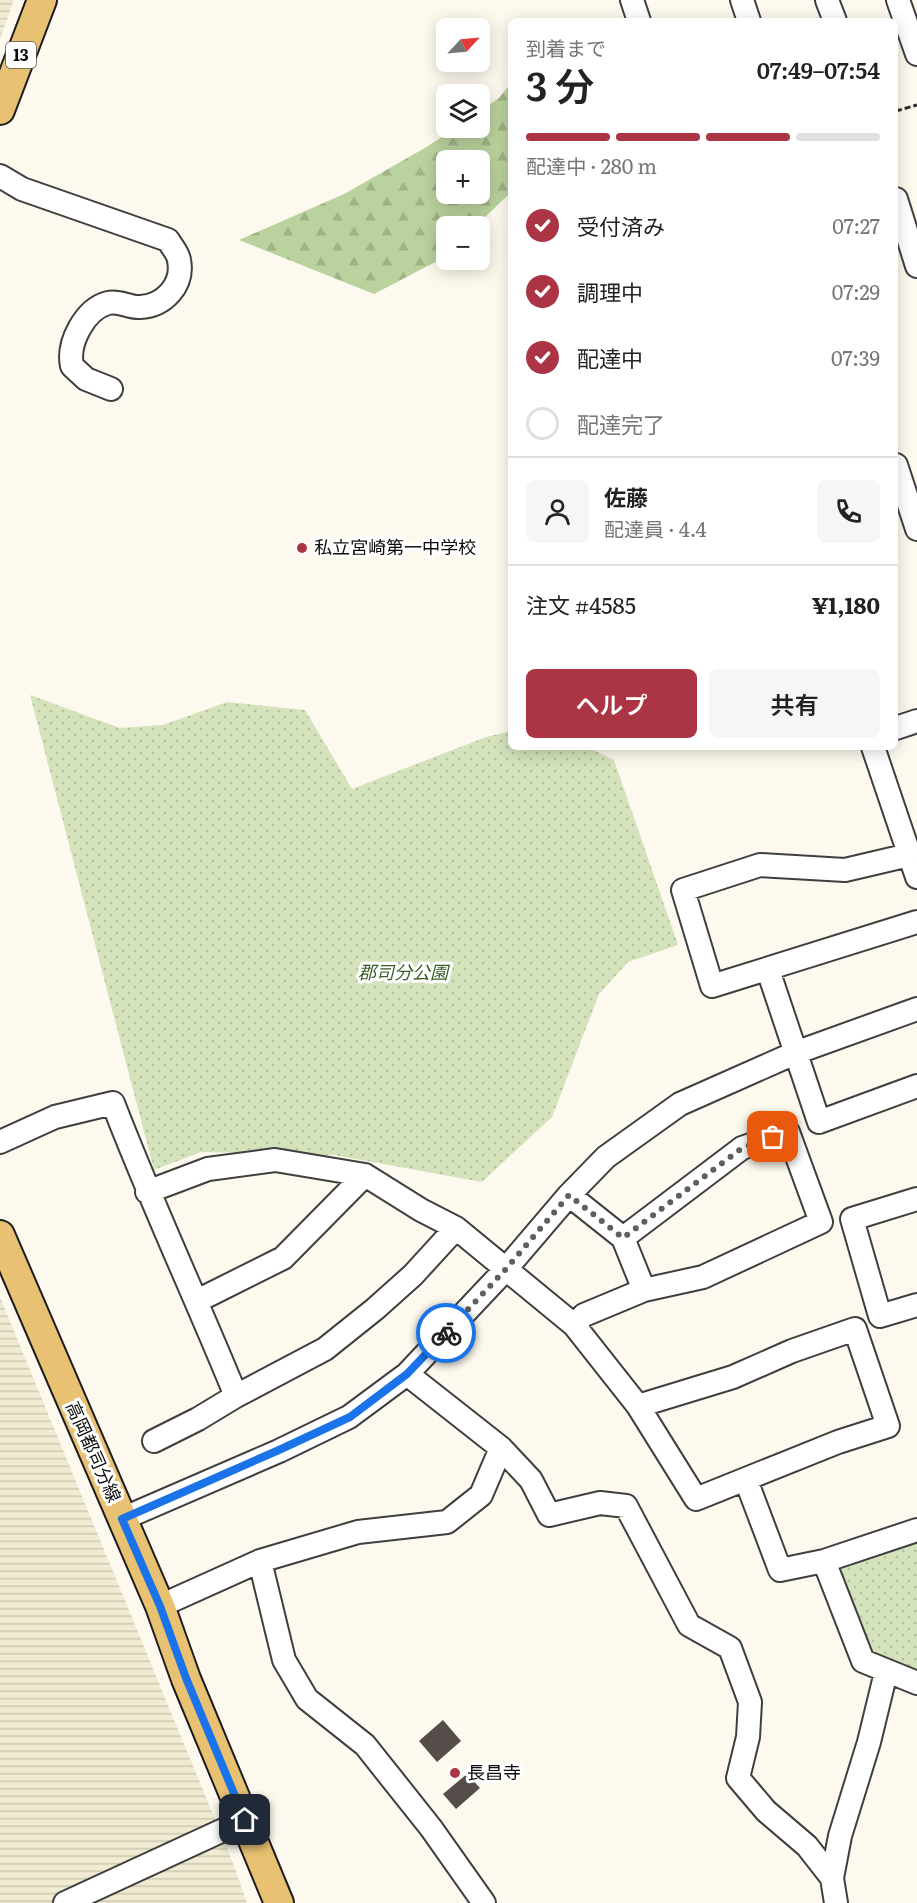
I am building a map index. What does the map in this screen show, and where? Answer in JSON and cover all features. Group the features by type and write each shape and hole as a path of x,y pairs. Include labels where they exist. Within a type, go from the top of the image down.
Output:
{"main road":[{"name":"13","path":"0,110 42,0"},
{"name":"高岡都司分線","path":"0,1235 160,1606 186,1678 279,1903"}],"street":[{"path":"632,0 638,18"},
{"path":"742,0 748,18"},
{"path":"827,0 834,18"},
{"path":"898,0 917,54"},
{"path":"0,176 22,189 168,240 179,258 179,278 175,288 166,298 140,307 118,302 103,305 89,315 79,331 70,351 72,366 86,380 111,389"},
{"path":"898,205 917,266"},
{"path":"898,474 908,519"},
{"path":"898,727 917,721"},
{"path":"874,750 917,877"},
{"path":"909,855 845,870 760,865 682,890 712,986 917,922"},
{"path":"768,970 819,1122 917,1086"},
{"path":"122,1519 350,1417 407,1374 505,1270 569,1195 606,1157 680,1104 795,1053 917,1010"},
{"path":"0,1142 55,1118 113,1103 147,1192 197,1301 236,1395"},
{"path":"574,1325 584,1315 644,1290 703,1277 821,1222 788,1132 742,1148 623,1238"},
{"path":"147,1192 208,1169 275,1160 365,1175 421,1210 456,1228 574,1325 638,1406 696,1499 838,1442 888,1426 855,1329 792,1351 733,1377 638,1406"},
{"path":"197,1301 283,1258 365,1175"},
{"path":"569,1195 623,1238 644,1290"},
{"path":"917,1199 852,1219 880,1316 917,1305"},
{"path":"154,1441 325,1349 413,1275 456,1228"},
{"path":"407,1374 501,1448 531,1480 549,1515 600,1503 626,1506 689,1625 730,1648 750,1702 748,1737 738,1778 766,1811 807,1846 832,1878"},
{"path":"160,1606 260,1561 358,1532 447,1522 481,1495 501,1448"},
{"path":"746,1480 780,1570 824,1561 917,1530"},
{"path":"260,1561 284,1660 307,1699 365,1745 431,1828 484,1903"},
{"path":"824,1561 863,1661 917,1683"},
{"path":"836,1903 832,1878 840,1836 869,1742 886,1672"},
{"path":"65,1903 245,1820"}],"path":[{"path":"898,110 917,105"}],"shaded area":[{"path":"0,0 14,0 0,39"},
{"path":"0,1297 231,1858 247,1903 0,1903"}],"green space":[{"path":"508,87 508,195 486,216 436,216 436,262 374,294 239,240 344,194 440,138 490,138 490,104 499,98"},
{"name":"郡司分公園","path":"30,695 120,728 163,725 227,702 305,710 352,789 486,737 508,732 508,750 593,750 614,760 678,945 628,962 599,994 552,1117 482,1182 334,1155 201,1152 154,1170"},
{"path":"917,1541 917,1678 870,1659 837,1573 841,1566"}],"building":[{"path":"443,1720 461,1741 437,1762 419,1741"},
{"path":"467,1774 480,1788 456,1809 443,1794"}],"way so far":[{"path":"446,1333 505,1270 569,1195 623,1238 742,1148 773,1137"}],"place":[{"name":"私立宮崎第一中学校","path":"302,548"},
{"name":"長昌寺","path":"455,1773"}],"route":[{"path":"245,1820 186,1678 160,1606 122,1519 350,1417 407,1374 446,1333"}]}
